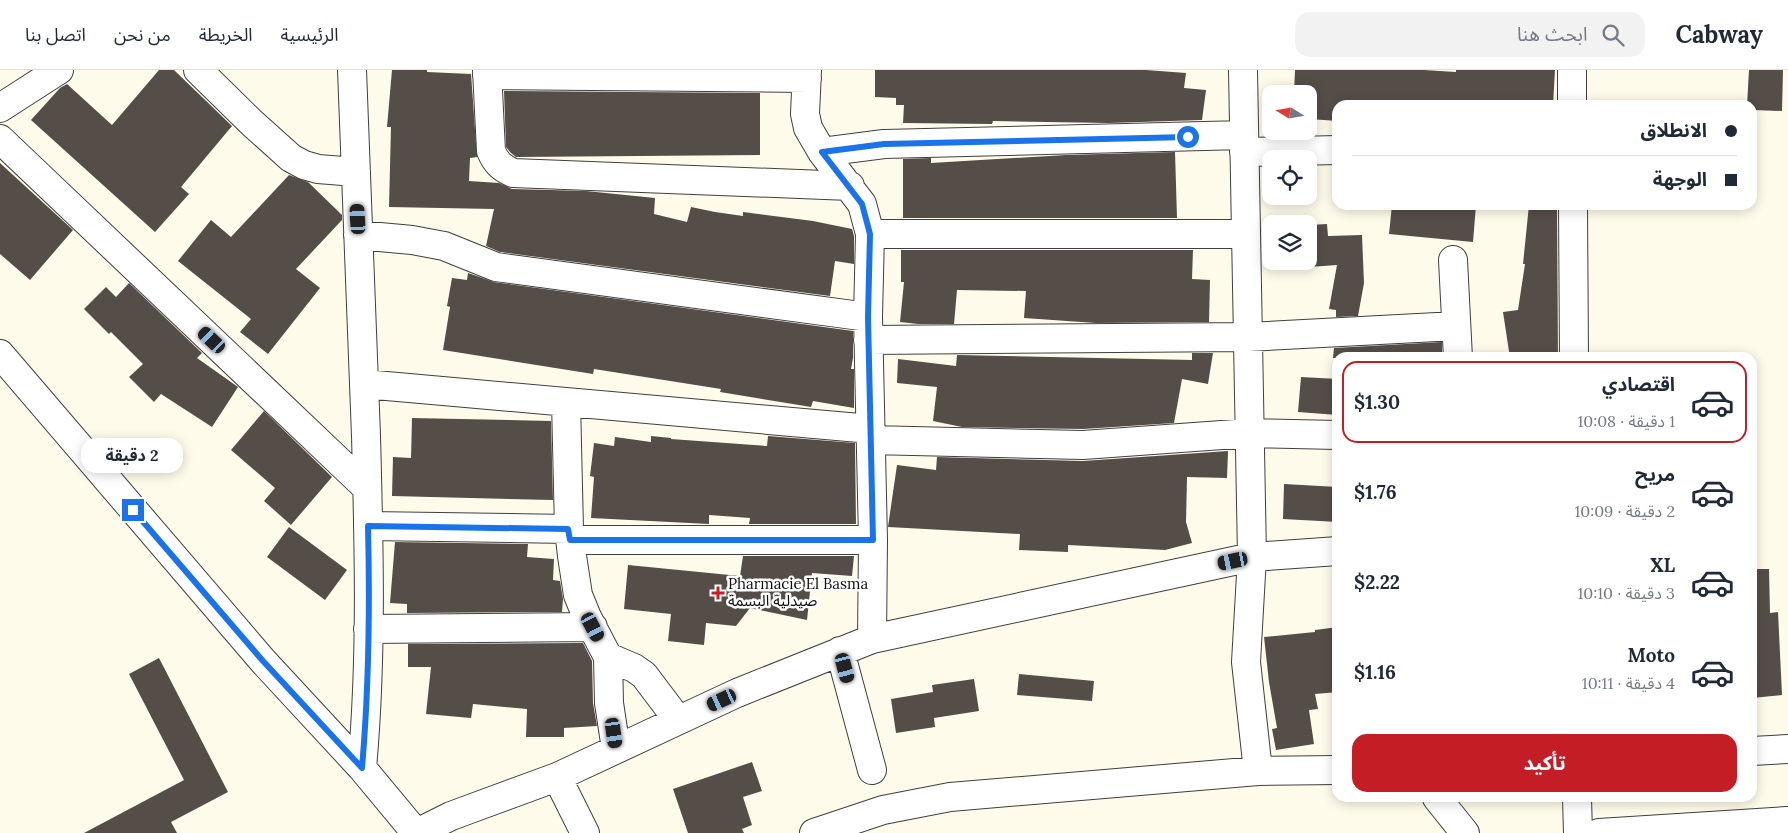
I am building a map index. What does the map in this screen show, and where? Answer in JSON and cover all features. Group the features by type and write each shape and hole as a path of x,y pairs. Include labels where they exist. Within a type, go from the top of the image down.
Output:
{"street":[{"path":"0,108 59,70"},
{"path":"198,70 290,158 318,169 356,172"},
{"path":"352,70 368,526 367,709 362,768"},
{"path":"1243,70 1252,557 1246,662 1258,771"},
{"path":"1572,70 1572,100"},
{"path":"850,186 513,173 502,168 495,161 491,151 487,72 807,74 805,114 808,128 822,152 850,186 862,204 870,234 868,328 873,540 872,639"},
{"path":"0,139 367,488"},
{"path":"822,152 884,144 1244,144 1332,150"},
{"path":"1573,210 1574,352"},
{"path":"870,234 1246,234"},
{"path":"358,235 412,240 444,246 496,267 868,328 1248,336 1456,326"},
{"path":"1453,260 1458,352"},
{"path":"0,354 263,661 362,768 417,833 451,816 557,777 737,693 872,639 1252,557 1332,552"},
{"path":"364,384 566,402 871,435 1083,445 1250,433 1332,435"},
{"path":"566,402 569,534 578,595 608,657 609,703 616,749"},
{"path":"368,526 569,534 873,540"},
{"path":"368,628 593,627"},
{"path":"840,651 872,770"},
{"path":"608,657 634,668 644,675 678,720"},
{"path":"1757,750 1788,749"},
{"path":"814,833 883,810 950,797 1258,771 1332,770"},
{"path":"557,777 585,833"},
{"path":"1440,802 1465,833"},
{"path":"1577,802 1578,833"},
{"path":"1599,833 1788,820"}],"building":[{"path":"159,70 174,70 232,126 181,187 189,194 155,232 31,120 60,88 67,84 112,125"},
{"path":"392,70 427,70 427,72 471,74 477,157 470,158 469,181 499,183 512,189 586,191 655,198 654,214 687,222 691,207 743,216 743,212 813,221 852,229 854,236 854,264 835,261 830,296 500,252 486,246 494,209 389,207 391,127 387,127"},
{"path":"875,70 1146,70 1186,73 1184,88 1206,90 1202,120 1109,123 993,121 992,124 903,123 904,105 896,105 896,98 875,97"},
{"path":"1295,70 1424,70 1456,72 1456,70 1555,70 1553,100 1332,100 1332,121 1318,120 1318,85 1294,85"},
{"path":"1749,70 1783,70 1782,111 1757,110 1757,100 1747,100"},
{"path":"504,91 760,93 760,155 516,157 506,147"},
{"path":"1175,152 1177,218 903,218 903,159 931,158 931,163 1066,155"},
{"path":"0,163 73,230 30,280 0,254"},
{"path":"289,175 308,182 342,215 342,220 296,269 320,288 268,354 240,332 251,319 178,261 211,220 231,237"},
{"path":"1391,210 1476,210 1473,242 1389,234"},
{"path":"1528,210 1557,210 1558,352 1509,352 1503,312 1518,310 1525,264 1523,264"},
{"path":"1327,224 1328,236 1362,235 1364,283 1358,316 1336,317 1336,310 1329,309 1337,265 1317,266 1317,225"},
{"path":"901,250 1193,250 1192,279 1210,280 1209,322 1096,323 1024,318 1026,291 957,290 954,324 900,322 904,282 901,282"},
{"path":"468,273 494,282 853,331 851,369 854,369 854,408 813,401 811,407 720,392 721,389 594,369 593,374 443,350 450,307 447,306 452,278 467,280"},
{"path":"129,283 202,353 197,358 238,387 212,427 161,394 154,402 129,377 143,364 111,332 109,334 84,309 106,287 116,297"},
{"path":"1442,342 1442,352 1334,352 1334,348"},
{"path":"1192,353 1213,353 1208,384 1182,379 1174,423 1083,429 962,427 933,421 937,387 897,383 898,359 956,366 957,355 1192,360"},
{"path":"1301,377 1332,379 1332,415 1298,412"},
{"path":"264,411 332,477 291,525 264,501 275,488 231,450"},
{"path":"412,418 551,421 553,500 392,496 393,457 411,458"},
{"path":"651,436 767,446 768,436 855,443 856,524 749,524 750,518 709,515 709,524 591,518 594,477 590,476 594,443 614,446 615,437 651,442"},
{"path":"1228,451 1227,478 1187,477 1186,522 1192,543 1165,550 1068,545 1068,552 1019,550 1020,534 888,527 897,465 936,470 937,457 1083,461"},
{"path":"1284,484 1332,487 1332,522 1283,519"},
{"path":"289,527 347,570 325,600 267,557"},
{"path":"395,542 528,544 527,557 554,559 553,580 560,581 563,599 562,612 407,613 407,604 390,603"},
{"name":"Pharmacie El Basma صيدلية البسمة","path":"743,556 854,556 852,576 812,573 807,620 750,608 736,626 706,623 704,645 668,641 671,614 624,609 628,565 740,576"},
{"path":"1757,569 1769,569 1770,613 1778,612 1782,695 1757,698"},
{"path":"1332,628 1332,693 1315,694 1318,709 1309,710 1314,744 1276,750 1272,729 1277,728 1264,637 1315,632 1315,630"},
{"path":"583,643 592,661 593,703 597,726 564,728 564,737 526,737 527,709 473,704 471,718 426,714 431,667 408,667 408,644"},
{"path":"159,658 228,792 171,822 177,833 84,833 184,780 129,674"},
{"path":"1019,674 1094,681 1092,701 1017,695"},
{"path":"974,679 979,711 934,718 935,727 896,733 891,699 933,692 932,685"},
{"path":"752,762 762,791 743,797 752,825 742,829 744,833 688,833 673,789"}],"place":[{"name":"Pharmacie El Basma صيدلية البسمة","path":"718,593"}],"route":[{"path":"133,510 263,661 362,768 367,709 368,526 568,529 570,540 873,540 868,317 870,234 862,204 822,152 884,144 1188,137"}]}
